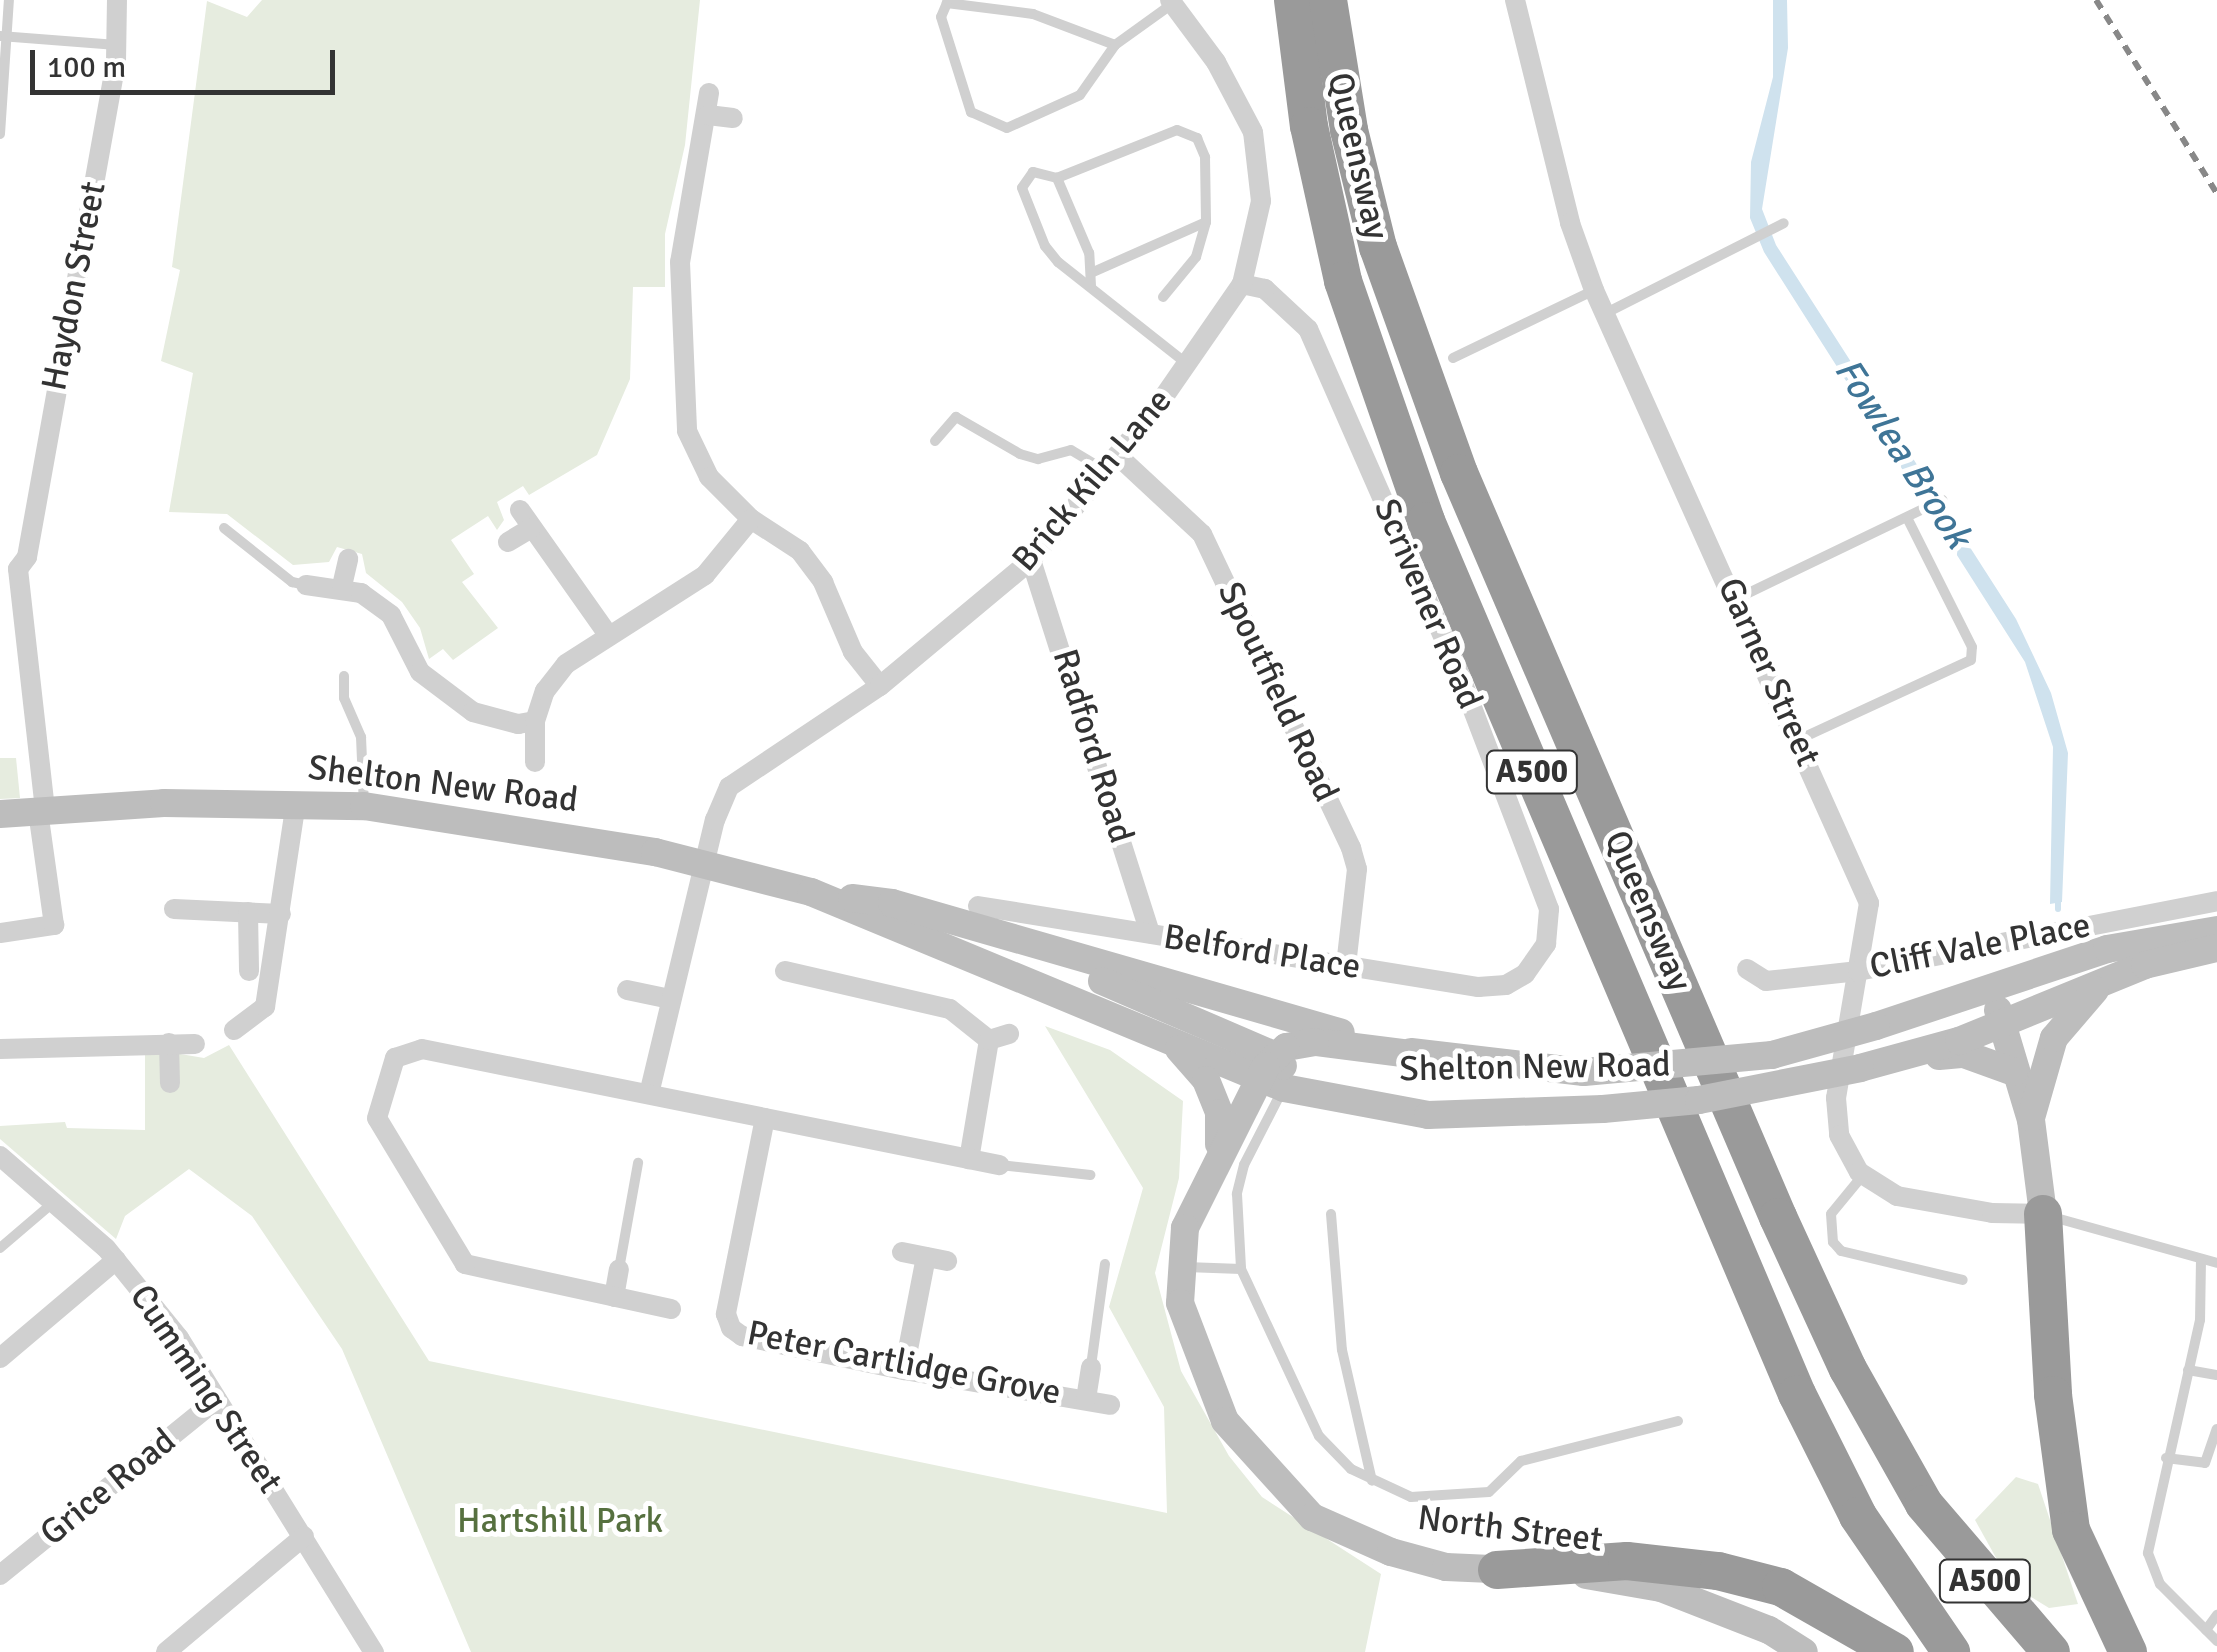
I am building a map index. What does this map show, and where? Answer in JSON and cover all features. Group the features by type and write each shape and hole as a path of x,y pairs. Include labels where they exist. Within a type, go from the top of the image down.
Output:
{"highway":[{"path":"1271,0 1310,185 1343,281"},
{"name":"Queensway","path":"1293,0 1310,126 1343,281 1426,521 1781,1358 1858,1516 1951,1652"},
{"name":"Queensway","path":"1328,0 1349,130 1378,247 1459,473 1848,1369 1924,1504 2051,1652"},
{"path":"1346,0 1378,247"},
{"path":"2042,1214 2053,1394 2071,1530 2128,1652"},
{"path":"1497,1570 1627,1561 1718,1571 1782,1587 1895,1652"}],"main road":[{"name":"Shelton New Road","path":"0,814 296,803 364,806 705,863 811,892 1254,1079 1428,1114 1699,1100 1898,1061 2002,1025 2103,981 2217,948"},
{"name":"Shelton New Road","path":"811,892 892,903 1426,1056 1584,1072 1772,1055 1991,990 2107,949 2217,930"},
{"path":"1014,940 1276,1056 1284,1067 1284,1088"},
{"path":"2031,1120 2054,1038 2103,981"},
{"path":"1991,990 2031,1120 2042,1214"},
{"path":"1276,1056 1315,1042 1426,1056"},
{"path":"1175,1044 1206,1080 1219,1113 1220,1151"},
{"path":"1898,1061 1964,1054 2014,1072"},
{"name":"North Street","path":"1276,1056 1254,1079 1220,1151 1185,1228 1180,1266 1180,1303 1225,1421 1276,1485 1312,1517 1357,1539 1446,1566 1660,1588 1742,1618 1804,1652"}],"street":[{"name":"Haydon Street","path":"13,577 26,557 117,45 117,0"},
{"name":"Garner Street","path":"1516,0 1565,206 1594,290 1800,739 1869,902 1835,1114 1839,1135 1863,1175"},
{"name":"Brick Kiln Lane","path":"649,1094 705,863 729,787 880,686 1031,560 1187,364 1242,284 1260,201 1252,132 1216,62 1171,2"},
{"path":"709,93 680,262 687,354 682,408 709,477 750,519 800,551 823,582 853,652 880,686"},
{"path":"708,115 733,118"},
{"name":"Scrivener Road","path":"1242,284 1264,289 1308,329 1449,648 1549,909 1551,926 1538,960"},
{"name":"Spoutfield Road","path":"1110,463 1202,534 1352,848 1357,868 1346,966"},
{"path":"508,542 526,519 609,636"},
{"path":"535,762 535,721 545,691 566,664 705,575 750,519"},
{"path":"342,586 348,559"},
{"name":"Radford Road","path":"1031,560 1150,934"},
{"path":"0,933 60,924 13,577"},
{"path":"306,585 342,586 392,616 420,672 473,712 518,724 535,721"},
{"path":"234,1030 264,1016 296,803"},
{"name":"Cliff Vale Place","path":"1747,969 1766,981 1858,971 2217,901"},
{"name":"Belford Place","path":"978,906 1478,987 1506,986 1538,960"},
{"path":"174,909 281,914"},
{"path":"248,912 248,971"},
{"path":"785,971 950,1010 998,1037 969,1159"},
{"path":"627,990 670,999"},
{"path":"169,1043 170,1083"},
{"path":"0,1049 196,1044"},
{"path":"671,1309 465,1264 376,1118 386,1070 405,1050 649,1094 998,1165"},
{"name":"Peter Cartlidge Grove","path":"764,1118 726,1314 731,1328 742,1336 904,1370 1110,1405"},
{"name":"Cumming Street","path":"0,1156 55,1201 116,1260 179,1338 374,1652"},
{"path":"1863,1175 1897,1196 1992,1213 2042,1214"},
{"path":"902,1252 948,1261"},
{"path":"904,1370 926,1257"},
{"path":"0,1358 116,1260"},
{"path":"614,1296 619,1269"},
{"path":"1086,1399 1091,1368"},
{"name":"Grice Road","path":"0,1575 217,1399"},
{"path":"166,1652 304,1536"}],"lane":[{"path":"0,134 9,0"},
{"path":"1115,45 1033,14 947,3 941,16 970,112 1007,128 1080,94 1115,45 1171,2"},
{"path":"5,36 117,45"},
{"path":"1163,297 1196,257 1206,222 1205,157 1188,130 1057,178 1033,172 1024,180 1024,196 1044,246 1187,364"},
{"path":"1057,178 1093,272 1090,286"},
{"path":"1093,272 1206,222"},
{"path":"1606,313 1754,244 1784,223"},
{"path":"1453,358 1594,290"},
{"path":"935,441 956,417 1020,454 1038,459 1071,450 1110,463"},
{"path":"1736,598 1942,500"},
{"path":"1800,739 1971,660 1972,647 1906,518"},
{"path":"224,528 292,582 306,585"},
{"path":"344,676 344,698 361,737 364,806"},
{"path":"1284,1088 1256,1134 1241,1180 1241,1269 1319,1436 1372,1481 1410,1497 1489,1492 1520,1461 1678,1420"},
{"path":"619,1269 638,1163"},
{"path":"998,1165 1090,1174"},
{"path":"1863,1175 1831,1214 1833,1242 1841,1251 1963,1280"},
{"path":"0,1248 55,1201"},
{"path":"1331,1214 1342,1350 1372,1481"},
{"path":"2042,1214 2217,1263"},
{"path":"2201,1259 2200,1320 2148,1539 2150,1565 2217,1641"},
{"path":"1091,1368 1105,1264"},
{"path":"1180,1266 1241,1269"},
{"path":"2188,1370 2217,1375"},
{"path":"2166,1458 2205,1463 2217,1429"},
{"path":"2206,1630 2217,1615"}],"green space":[{"path":"262,0 700,0 685,145 665,234 665,287 633,287 630,379 597,455 529,495 523,486 497,502 504,520 497,530 488,516 451,540 474,574 462,582 498,628 453,660 443,649 429,659 420,628 402,602 366,573 362,554 337,547 329,562 293,565 227,514 169,512 193,373 161,361 180,270 172,267 207,1 247,17"},
{"path":"0,758 16,758 20,798 0,799"},
{"name":"Hartshill Park","path":"1045,1026 1110,1050 1183,1101 1179,1178 1155,1273 1181,1371 1229,1456 1262,1497 1381,1574 1365,1652 471,1652 342,1349 252,1216 189,1169 125,1216 116,1239 0,1139 0,1126 65,1122 67,1128 145,1130 145,1048 204,1058 229,1045 429,1361 1167,1513 1164,1407 1109,1307 1143,1188"},
{"path":"2016,1477 2038,1484 2078,1604 2049,1608 2031,1597 2000,1565 1975,1520"}],"water":[{"path":"1773,0 1787,0 1788,48 1762,209 1776,245 2016,619 2051,693 2068,753 2062,902 2050,904 2053,747 2025,662 1764,252 1750,218 1751,162 1773,77"}],"waterway":[{"name":"Fowlea Brook","path":"2058,894 2058,909"}],"railway":[{"path":"2096,0 2217,194"}]}
